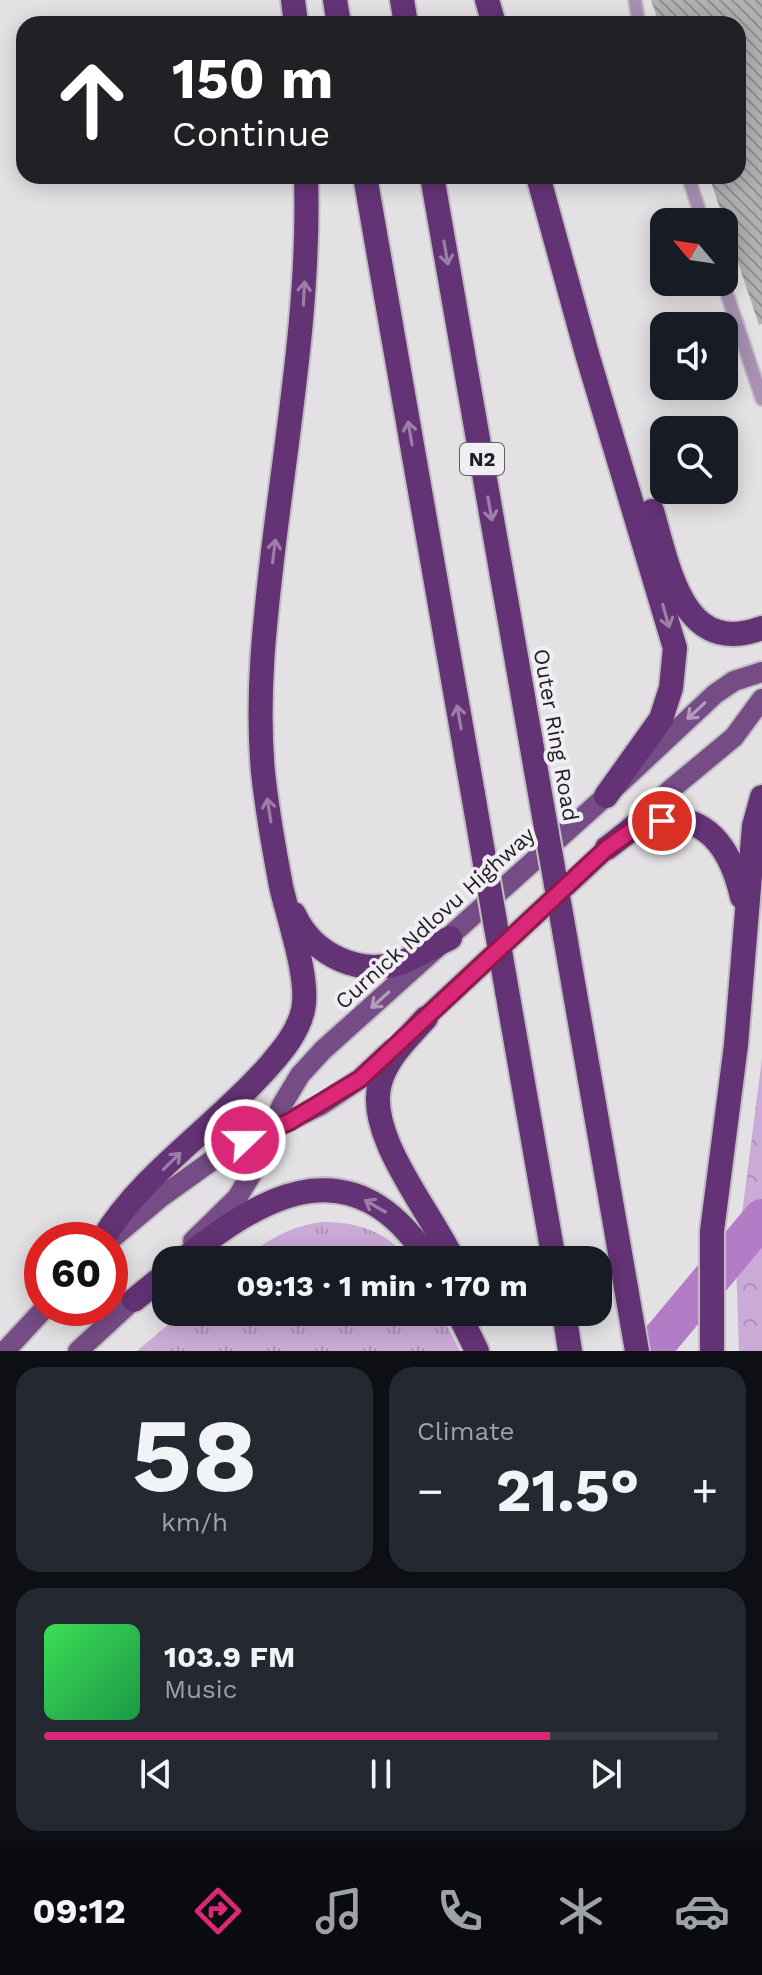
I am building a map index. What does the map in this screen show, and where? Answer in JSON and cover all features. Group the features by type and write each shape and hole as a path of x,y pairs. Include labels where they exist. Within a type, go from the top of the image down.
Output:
{"highway":[{"path":"113,1222 258,1078 283,1050 296,1030 304,1009 303,984 281,887 263,774 261,668 304,304 306,184"},
{"path":"366,184 552,1246"},
{"name":"Outer Ring Road","path":"433,184 637,1351"},
{"path":"540,184 587,354 675,648 671,688 661,719 606,796"},
{"path":"587,354 646,493 673,582 691,614 712,631 727,635 762,628"},
{"path":"712,1351 712,1231 736,1045 754,826 762,797"},
{"path":"607,848 644,822 680,820 697,825 714,837 727,854 736,871 745,911"},
{"path":"281,887 298,923 308,936 330,956 347,963 363,967 405,961 450,938"},
{"path":"426,1018 393,1056 380,1082 377,1107 386,1142 445,1246"},
{"path":"200,1246 287,1194 324,1190 354,1195 380,1207 407,1228 419,1246"},
{"path":"134,1300 152,1284"},
{"path":"465,1326 477,1351"},
{"path":"478,1326 486,1351"},
{"path":"566,1326 570,1351"}],"main road":[{"name":"Curnick Ndlovu Highway","path":"188,1246 237,1198 254,1170 282,1105 300,1075 323,1050 450,938 715,694 734,681 762,672"},
{"path":"128,1225 224,1152 321,1105 360,1079 669,791 734,737 762,699"},
{"path":"78,1351 134,1300"},
{"path":"5,1351 28,1326"}],"lane":[{"path":"691,184 698,208"},
{"path":"728,296 762,399"}],"green space":[{"path":"762,1058 762,1351 739,1351 736,1261"},
{"path":"323,1222 360,1226 381,1235 396,1246 261,1246 300,1227"},
{"path":"166,1326 447,1326 460,1351 137,1351"}],"building":[{"path":"651,0 762,0 762,324 759,325 738,262 738,208 720,208 712,184 746,184 746,16 656,16"}],"waterway":[{"path":"651,1351 762,1218"}],"route":[{"path":"245,1140 289,1122 360,1079 607,848 644,822 662,821"}]}
